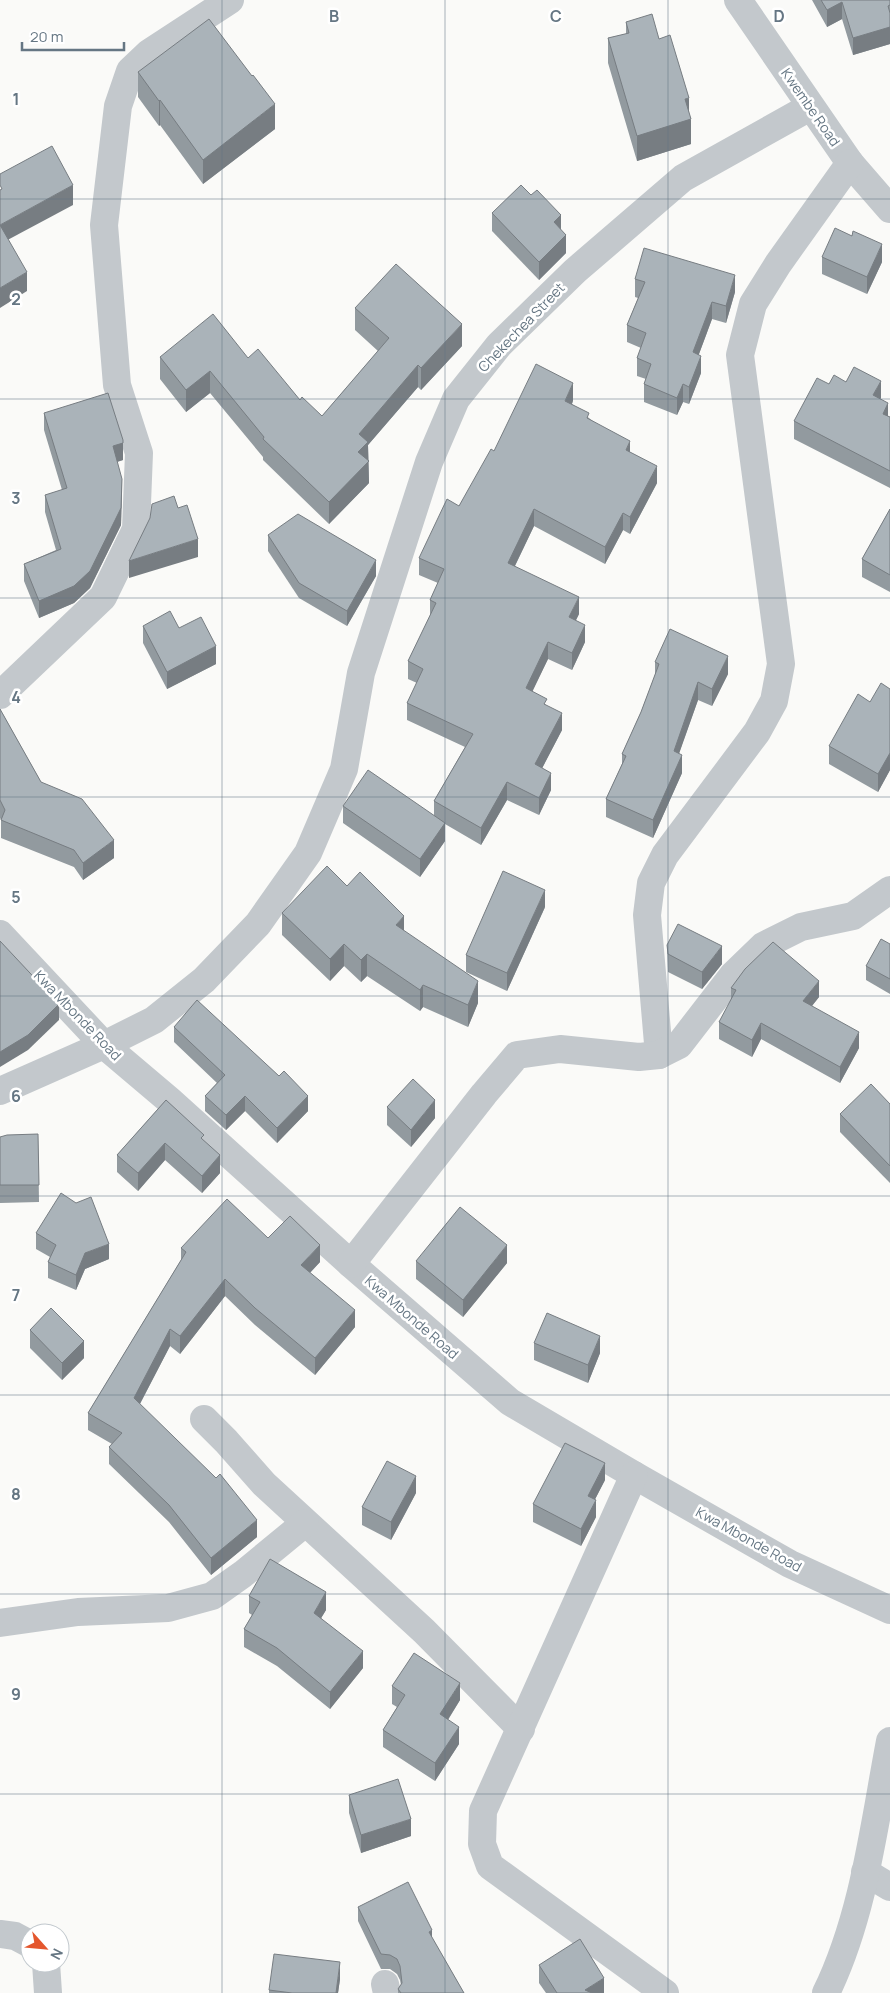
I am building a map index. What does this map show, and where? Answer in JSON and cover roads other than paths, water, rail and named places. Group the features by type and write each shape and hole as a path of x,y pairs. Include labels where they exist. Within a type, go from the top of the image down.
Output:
{"street":[{"path":"0,696 103,597 136,529 139,453 117,385 104,225 118,106 130,71 149,53 230,0"},
{"name":"Kwembe Road","path":"739,1 850,163 890,209"},
{"name":"Chekechea Street","path":"0,1091 104,1045 154,1020 204,980 258,924 308,853 344,770 360,673 429,462 456,398 499,346 568,277 683,178 810,107"},
{"path":"659,1055 647,915 651,882 665,854 757,732 774,701 781,664 740,355 753,304 778,264 850,163"},
{"path":"351,1264 516,1056 560,1050 639,1057 659,1055 678,1045 733,975 763,946 801,927 853,916 890,890"},
{"name":"Kwa Mbonde Road","path":"0,934 104,1045 169,1100 351,1264 510,1402 790,1564 890,1610"},
{"path":"204,1418 264,1484 424,1631 521,1729"},
{"path":"634,1475 483,1811 482,1844 490,1866 665,1993"},
{"path":"0,1622 78,1612 168,1608 212,1596 243,1574 305,1523"},
{"path":"826,1993 850,1928 865,1872 890,1741"},
{"path":"865,1872 890,1887"},
{"path":"0,1934 20,1939"},
{"path":"47,1973 48,1993"}]}
